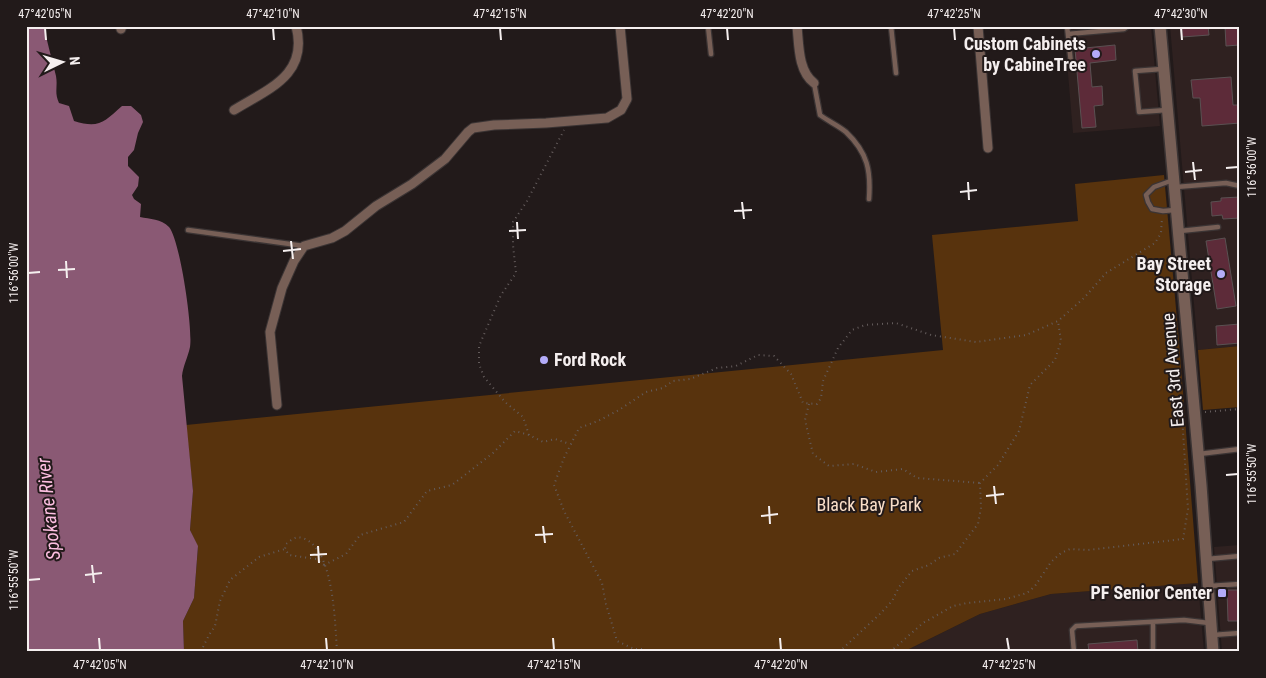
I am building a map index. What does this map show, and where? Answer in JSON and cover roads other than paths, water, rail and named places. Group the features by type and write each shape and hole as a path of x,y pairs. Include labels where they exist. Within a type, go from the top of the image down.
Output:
{"street":[{"path":"234,110 279,83 290,72 296,60 298,45 296,26"},
{"path":"277,405 270,332 282,288 294,261 304,246 332,238 345,231 376,206 445,160 473,128 607,118 621,110 627,99 620,26"},
{"path":"797,26 802,65 805,75 814,84"},
{"path":"978,26 988,148"},
{"name":"East 3rd Avenue","path":"1160,26 1207,559 1213,652"}],"lane":[{"path":"708,26 711,54"},
{"path":"891,26 896,73"},
{"path":"1067,26 1071,63"},
{"path":"1068,34 1124,29 1128,26"},
{"path":"1164,69 1135,71 1139,112 1168,110"},
{"path":"814,84 820,115 845,131 864,154 870,179 869,200"},
{"path":"1176,210 1162,211 1152,209 1146,195 1154,187 1174,183 1226,183 1240,186"},
{"path":"1178,232 1218,227"},
{"path":"188,230 304,246"},
{"path":"1198,454 1240,449"},
{"path":"1207,559 1240,556"},
{"path":"1208,586 1240,584"},
{"path":"1074,652 1072,630 1076,626 1184,620 1211,629 1240,633"},
{"path":"1152,622 1153,652"}],"water":[{"name":"Spokane River","path":"26,26 44,26 56,76 56,93 59,103 69,106 74,121 95,124 105,120 122,106 131,106 141,115 143,122 134,150 128,157 128,166 139,177 138,186 132,195 141,204 140,217 159,221 169,227 177,249 185,285 190,322 190,347 182,376 193,491 190,530 198,546 194,598 183,621 184,652 26,652"}],"place":[{"name":"Custom Cabinets by CabineTree","path":"1096,54"},
{"name":"Bay Street Storage","path":"1221,274"},
{"name":"Ford Rock","path":"544,360"},
{"name":"PF Senior Center","path":"1222,593"}],"park label":[{"name":"Black Bay Park","path":"869,505"}]}
